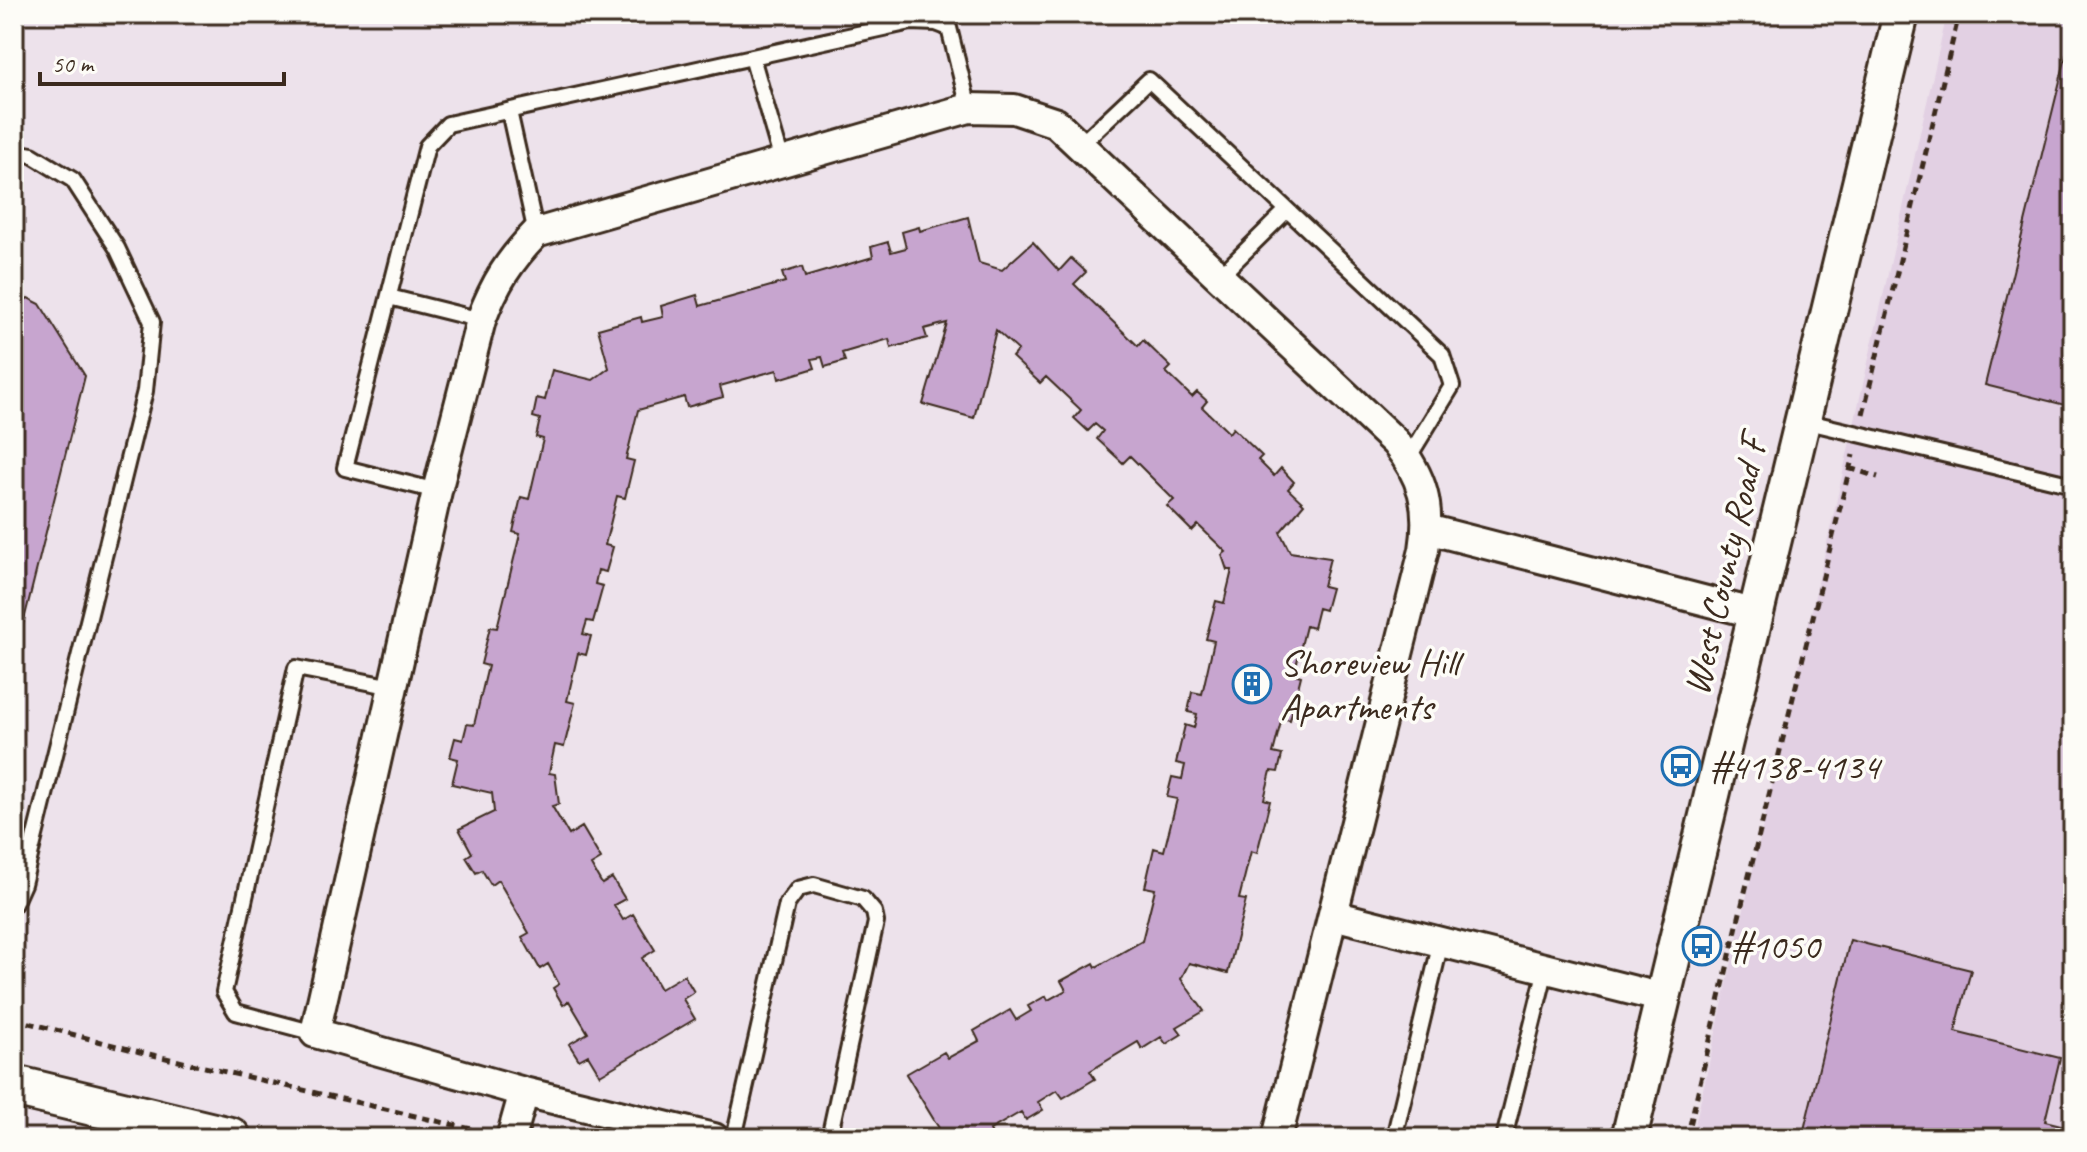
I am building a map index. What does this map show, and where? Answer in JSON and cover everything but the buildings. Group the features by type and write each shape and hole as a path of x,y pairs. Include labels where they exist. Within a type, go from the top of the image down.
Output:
{"main road":[{"path":"14,1086 230,1138"}],"street":[{"name":"West County Road F","path":"1629,1138 1901,14"},
{"path":"714,1138 524,1092 315,1033 437,491 481,320 491,293 511,259 536,233 969,108 1014,109 1056,123 1081,144 1395,442 1408,458 1427,506 1427,529 1277,1138"},
{"path":"1427,529 1757,614"},
{"path":"1333,915 1663,998"},
{"path":"502,1136 524,1092"}],"lane":[{"path":"437,491 345,468 427,146 448,124 911,22 936,23 949,28 969,108"},
{"path":"752,57 782,161"},
{"path":"1081,144 1149,80 1442,355 1452,386 1408,458"},
{"path":"509,111 536,233"},
{"path":"14,152 32,155 73,180 117,248 152,322 145,391 27,869 14,904"},
{"path":"1220,276 1287,210"},
{"path":"389,297 481,320"},
{"path":"1803,421 2073,485"},
{"path":"315,1033 236,1012 224,992 296,668 393,687"},
{"path":"734,1138 787,904 798,889 814,885 863,899 874,912 876,922 829,1138"},
{"path":"1394,1138 1441,942"},
{"path":"1504,1138 1546,969"}],"path":[{"path":"1687,1138 1959,14"},
{"path":"1849,468 1878,477"},
{"path":"14,1019 140,1052 502,1136"}],"shaded area":[{"path":"1947,14 2073,14 2073,1138 1692,1138"}],"place":[{"name":"Shoreview Hill Apartments","path":"1252,684"},
{"name":"#4138-4134","path":"1681,766"},
{"name":"#1050","path":"1702,946"}]}
